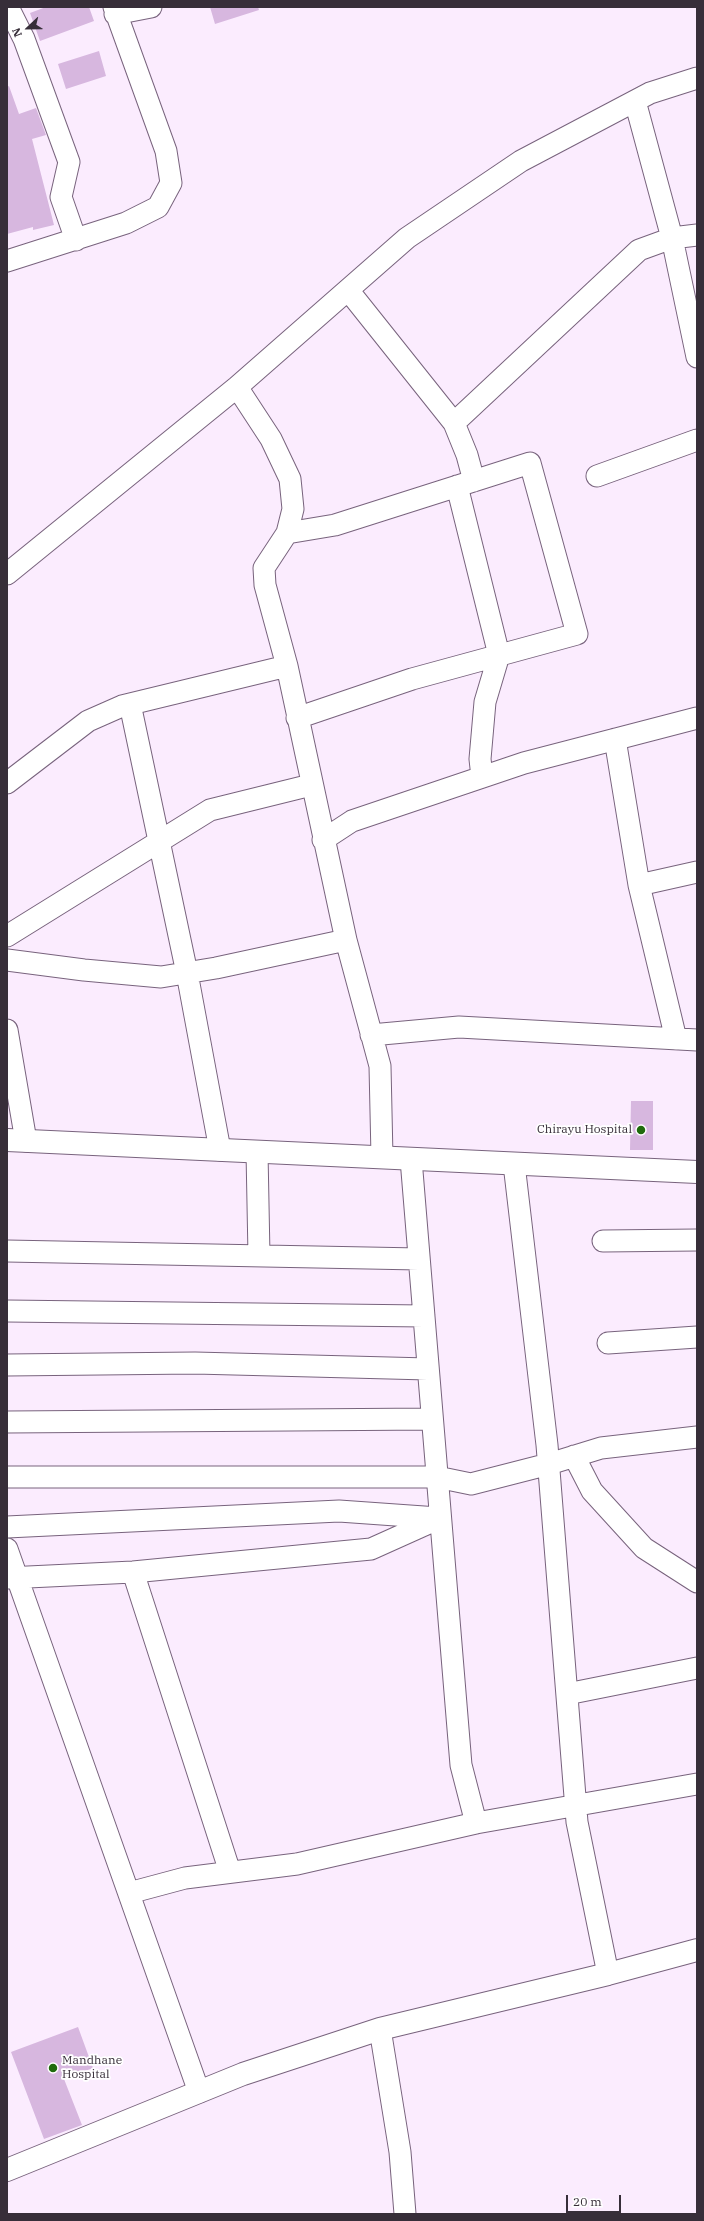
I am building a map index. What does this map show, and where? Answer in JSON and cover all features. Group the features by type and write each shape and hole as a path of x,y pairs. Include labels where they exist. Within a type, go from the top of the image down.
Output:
{"street":[{"path":"8,7 24,39 69,162 61,197 76,240"},
{"path":"7,261 126,223 158,207 171,183 166,150 115,11 151,7"},
{"path":"7,574 237,387 407,238 444,211 521,161 650,93 697,78"},
{"path":"635,101 672,238 697,357"},
{"path":"454,423 639,250 672,238 697,235"},
{"path":"348,290 454,423 467,456 466,483 499,655 485,702 480,759 482,777"},
{"path":"237,387 271,439 290,479 293,509 287,532 264,568 265,585 287,666 311,785 346,940 380,1066 382,1157"},
{"path":"596,476 697,440"},
{"path":"287,532 334,525 530,463 577,634 412,679 297,718"},
{"path":"7,783 88,721 130,704 287,666"},
{"path":"130,704 187,973 220,1150"},
{"path":"323,840 352,821 524,763 697,718"},
{"path":"615,740 639,885 676,1039"},
{"path":"7,936 210,810 311,785"},
{"path":"639,885 697,872"},
{"path":"7,960 84,970 160,977 187,973 346,940"},
{"path":"371,1035 459,1027 697,1040"},
{"path":"7,1030 17,1140 697,1172"},
{"path":"257,1152 259,1256"},
{"path":"412,1159 461,1765 476,1822"},
{"path":"514,1164 549,1464 577,1822 608,1974"},
{"path":"603,1241 697,1240"},
{"path":"7,1251 419,1259"},
{"path":"7,1311 424,1316"},
{"path":"608,1343 697,1337"},
{"path":"7,1365 195,1363 428,1369"},
{"path":"7,1422 432,1419"},
{"path":"7,1476 437,1477 472,1484 549,1464 601,1448 697,1437"},
{"path":"574,1456 592,1491 644,1548 697,1582"},
{"path":"7,1527 339,1511 440,1518"},
{"path":"12,1578 133,1572 371,1549 440,1518"},
{"path":"7,1549 12,1578 129,1893 199,2092"},
{"path":"133,1572 230,1872"},
{"path":"567,1694 697,1668"},
{"path":"129,1893 184,1878 297,1864 476,1822 697,1784"},
{"path":"7,2170 243,2074 380,2029 608,1974 697,1950"},
{"path":"380,2029 400,2152 405,2214"}],"building":[{"path":"46,7 89,7 94,21 40,41 30,13"},
{"path":"210,7 258,7 259,10 215,24"},
{"path":"99,51 106,76 66,89 58,64"},
{"path":"9,86 19,114 36,108 46,135 32,139 54,225 33,230 33,227 7,234 7,87"},
{"path":"631,1101 653,1101 653,1150 630,1150"},
{"path":"78,2027 93,2068 64,2079 82,2125 44,2139 11,2052"}],"place":[{"name":"Chirayu Hospital","path":"641,1130"},
{"name":"Mandhane Hospital","path":"53,2068"}]}
